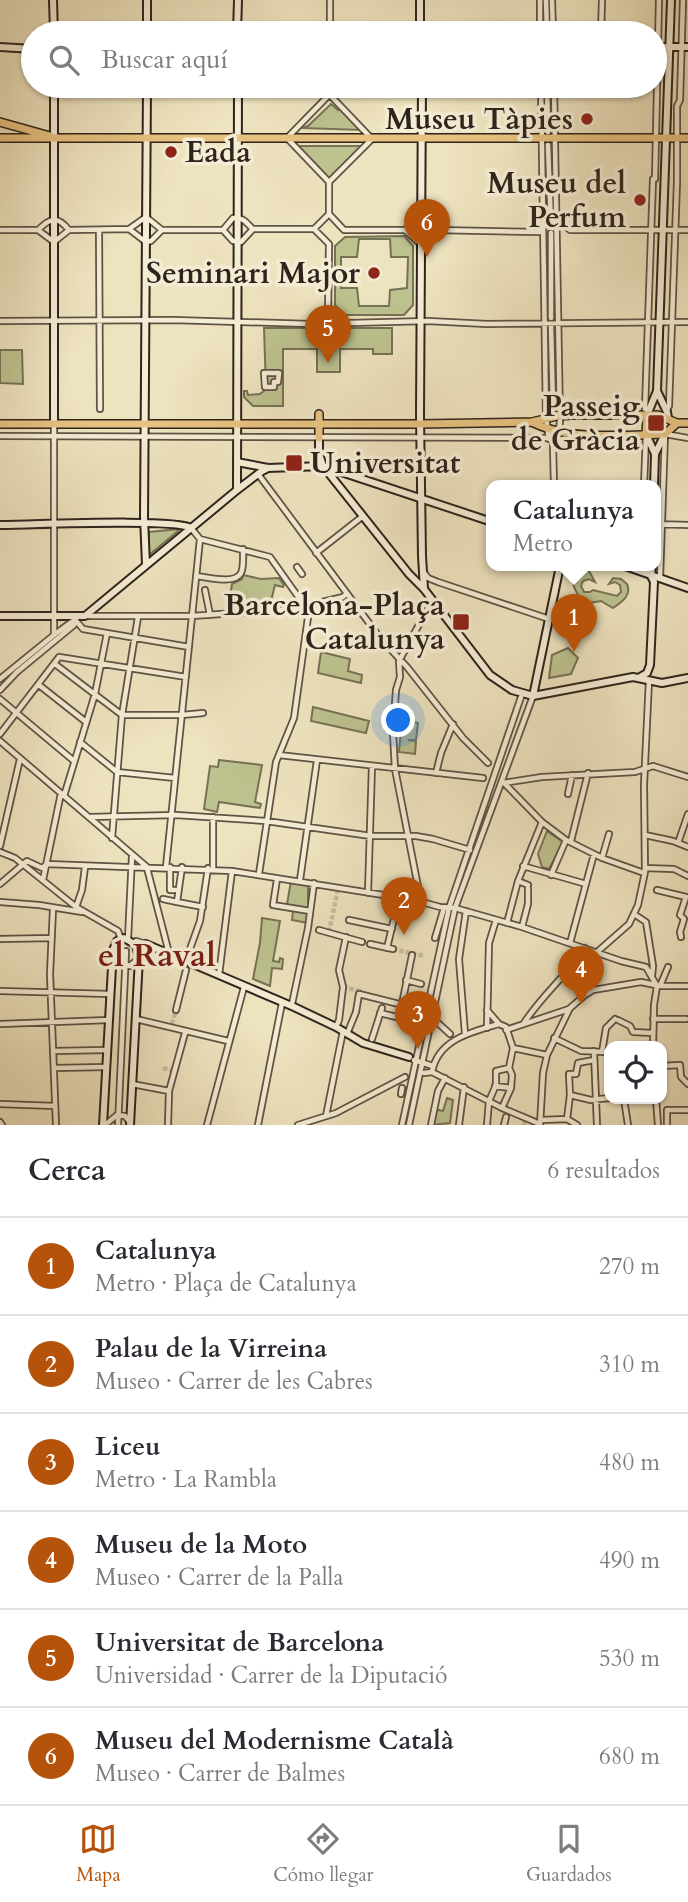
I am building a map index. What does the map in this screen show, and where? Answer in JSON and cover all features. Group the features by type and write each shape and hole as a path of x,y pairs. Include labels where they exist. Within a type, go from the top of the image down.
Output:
{"main road":[{"path":"53,0 54,21"},
{"path":"147,0 147,21"},
{"path":"237,21 238,0"},
{"path":"420,0 421,21"},
{"path":"671,0 657,391 667,414 677,423 688,423"},
{"path":"0,47 21,48"},
{"path":"670,47 685,47"},
{"path":"54,98 52,218 57,240 54,424"},
{"path":"146,98 146,565"},
{"path":"236,490 238,98"},
{"path":"422,98 419,241 424,589"},
{"path":"0,122 54,138"},
{"path":"0,138 688,138"},
{"path":"654,480 655,454 646,434 646,412 657,391"},
{"path":"0,424 237,423 319,418 420,424 532,422 559,416 646,412 667,414"},
{"path":"666,434 667,414"},
{"path":"319,418 319,454 323,466 493,678 512,690 533,696 632,677 662,683 688,678"},
{"path":"532,422 547,430 572,434 666,434"},
{"path":"655,454 666,434 677,423"},
{"path":"237,462 268,468 323,466 486,520"},
{"path":"0,616 54,616 74,620 85,616 236,490 268,468"},
{"path":"0,525 144,523 185,524 191,528"},
{"path":"533,696 559,571"},
{"path":"645,571 655,579 688,588"},
{"path":"640,677 647,673 650,665 655,579 653,571"},
{"path":"104,1125 113,950 114,944 127,940 138,948 139,958 139,1019 130,1125"},
{"path":"146,944 418,1062"}],"street":[{"path":"330,0 330,21"},
{"path":"540,0 540,21"},
{"path":"546,0 547,21"},
{"path":"552,0 553,21"},
{"path":"601,21 602,0"},
{"path":"658,21 659,0"},
{"path":"667,414 676,138 685,47 683,0"},
{"path":"327,98 287,138 329,182 329,214 344,230 405,230 419,241 434,229 542,230"},
{"path":"329,182 372,139 333,98"},
{"path":"543,98 557,241 552,408"},
{"path":"547,98 551,318"},
{"path":"553,98 543,240 546,418 549,439 554,445"},
{"path":"646,412 656,98"},
{"path":"223,230 233,218 243,219 253,229 314,229 329,214"},
{"path":"129,229 146,217 162,230 223,230 237,242 241,242 253,229"},
{"path":"38,230 52,218 61,221 69,230"},
{"path":"405,230 416,218 426,219 434,229"},
{"path":"532,231 540,220"},
{"path":"559,221 570,230 688,230"},
{"path":"0,230 38,230 57,240 69,230 129,229 146,242 151,241 162,230"},
{"path":"314,229 329,244 328,317"},
{"path":"99,230 100,410"},
{"path":"557,241 570,230"},
{"path":"532,231 543,240"},
{"path":"0,321 146,320 310,324 421,321 487,324 688,322"},
{"path":"554,324 559,416 559,431 554,445 554,480"},
{"path":"264,373 279,373 274,387 265,387 264,373"},
{"path":"54,424 54,635"},
{"path":"644,480 646,434"},
{"path":"661,499 666,434 688,438"},
{"path":"0,436 549,439"},
{"path":"257,474 399,661 407,667 477,754 488,763"},
{"path":"316,554 363,516"},
{"path":"661,525 688,525"},
{"path":"191,528 201,539 270,557 309,610 294,720 279,755 259,874"},
{"path":"177,891 170,890 168,867 201,539"},
{"path":"196,576 228,579 237,577 242,571 243,549"},
{"path":"297,567 302,574"},
{"path":"422,570 428,578 438,582 550,619"},
{"path":"655,579 656,571"},
{"path":"205,590 210,615"},
{"path":"85,616 192,616 307,607 346,594"},
{"path":"421,901 394,769 393,733 396,690 400,677 399,661 432,601"},
{"path":"112,838 122,715 138,617"},
{"path":"74,620 83,629 189,647"},
{"path":"0,679 74,620"},
{"path":"0,690 74,620"},
{"path":"43,880 49,864 62,795 95,694 107,634"},
{"path":"0,734 59,657 186,677"},
{"path":"55,664 122,715 203,713"},
{"path":"599,954 629,925 645,871 644,769 649,680"},
{"path":"39,685 86,722"},
{"path":"435,939 476,853 504,783 533,696"},
{"path":"409,1125 430,993 451,908 468,850 521,698"},
{"path":"0,699 74,761"},
{"path":"436,773 453,724"},
{"path":"0,741 147,868 158,899 169,953"},
{"path":"80,742 117,772 175,778"},
{"path":"279,755 483,778"},
{"path":"0,846 20,759"},
{"path":"300,880 317,760"},
{"path":"368,893 372,766"},
{"path":"504,783 588,773 635,772 653,766 688,777"},
{"path":"551,875 568,840 588,773"},
{"path":"568,794 572,775"},
{"path":"504,783 542,822 601,858 645,871 674,869 688,876"},
{"path":"678,843 688,814"},
{"path":"89,817 172,815 266,821 371,836 409,835 433,839 476,853"},
{"path":"176,1010 201,921 210,869 214,817"},
{"path":"507,923 523,866 542,822"},
{"path":"601,858 609,834"},
{"path":"645,835 688,848"},
{"path":"0,852 15,858 76,907 118,931 127,940 146,944"},
{"path":"570,943 594,854"},
{"path":"127,940 132,855"},
{"path":"0,884 27,861 42,868 49,864 85,867 182,867 300,880 421,901 507,923 646,967 659,986"},
{"path":"523,866 586,884"},
{"path":"76,907 82,890 85,867"},
{"path":"177,902 182,867"},
{"path":"219,975 232,871"},
{"path":"277,879 273,905 310,911"},
{"path":"518,881 528,887 528,904 522,928"},
{"path":"314,883 309,921 314,929 362,942"},
{"path":"657,890 686,897 680,915 684,919 681,936"},
{"path":"370,944 390,949 399,898"},
{"path":"158,899 203,907"},
{"path":"0,902 84,912"},
{"path":"402,1125 406,1090 418,1062 451,908"},
{"path":"53,909 51,992 56,1125"},
{"path":"465,1034 459,959 466,911"},
{"path":"634,914 646,922 652,976"},
{"path":"349,920 392,929"},
{"path":"487,1028 489,943 496,920"},
{"path":"292,1004 314,929"},
{"path":"326,1116 342,1030 339,1020 343,986 339,970 346,937"},
{"path":"0,939 51,938"},
{"path":"526,1024 548,991 571,969 585,948"},
{"path":"113,950 125,965 130,966 139,958"},
{"path":"118,1125 126,951"},
{"path":"342,1030 356,1013 359,995 402,1005 412,955"},
{"path":"653,1041 653,1005 668,967"},
{"path":"406,980 421,984"},
{"path":"540,1123 547,1055 569,1009 593,990 641,982 659,986 688,986"},
{"path":"207,1125 244,986"},
{"path":"0,991 110,994"},
{"path":"258,1125 282,1003"},
{"path":"506,1029 569,1009"},
{"path":"371,1042 381,1010 413,1021"},
{"path":"487,1010 506,1029 513,1048 509,1068 512,1075 510,1088 502,1108"},
{"path":"139,1019 228,1041"},
{"path":"554,1038 580,1051 602,1052 607,1024 616,1019 629,1026 633,1032 653,1033"},
{"path":"653,1019 686,1019"},
{"path":"0,1024 109,1020"},
{"path":"438,1023 450,1034"},
{"path":"424,1073 433,1067 439,1053 465,1034 499,1024"},
{"path":"168,1125 169,1091 185,1033"},
{"path":"513,1048 547,1055"},
{"path":"54,1051 107,1050"},
{"path":"594,1051 597,1125"},
{"path":"567,1119 569,1074 576,1074 578,1063 594,1060"},
{"path":"418,1062 433,1067 445,1078 507,1113 540,1123 567,1119 577,1125"},
{"path":"667,1066 680,1065 681,1077 688,1084"},
{"path":"54,1068 106,1067"},
{"path":"487,1125 489,1101 496,1086 496,1071 509,1068"},
{"path":"431,1125 438,1091 445,1078"},
{"path":"299,1125 309,1124 409,1079"},
{"path":"132,1084 169,1091"},
{"path":"496,1086 510,1088"},
{"path":"459,1125 464,1087"},
{"path":"570,1095 604,1099"},
{"path":"0,1104 55,1106"},
{"path":"625,1104 628,1125"},
{"path":"656,1104 658,1125"},
{"path":"667,1125 667,1110 688,1110"},
{"path":"505,1125 507,1113"},
{"path":"104,1125 118,1115 125,1116 130,1125"}],"green space":[{"path":"331,104 340,109 361,130 302,128 308,126"},
{"path":"294,146 364,146 333,177 326,177"},
{"path":"404,236 413,246 413,305 404,315 345,315 335,305 335,246 345,237","holes":["359,239 390,239 391,257 408,257 407,288 390,290 389,306 359,306 357,288 341,288 341,257 357,257"]},
{"path":"264,328 392,328 392,354 373,354 373,349 340,349 340,372 317,372 317,349 283,349 283,406 253,406 244,397 244,391 247,391 248,395 260,394 266,389"},
{"path":"0,350 22,350 23,384 0,383"},
{"path":"179,529 178,531 149,555 149,532"},
{"path":"576,571 589,571 595,582 589,579 583,581 581,586 584,592 593,590 617,596 621,592 620,585 615,582 609,584 613,578 621,579 627,584 628,592 613,608 601,601 584,604 574,588"},
{"path":"243,575 261,579 279,578 284,585 275,585 269,609 227,613 232,584 242,579"},
{"path":"568,648 578,658 571,674 549,678 552,655"},
{"path":"321,652 350,659 348,671 362,675 361,683 318,673"},
{"path":"313,707 369,721 366,733 311,721"},
{"path":"402,719 418,723 416,740 408,740 416,741 415,754 399,752"},
{"path":"219,760 262,765 255,802 261,804 260,808 219,802 217,812 204,809 210,766 218,767"},
{"path":"547,831 563,842 549,869 542,867 538,854"},
{"path":"291,881 308,884 308,923 292,920 293,911 286,910"},
{"path":"262,918 280,921 273,961 279,962 280,958 283,959 282,969 272,968 270,986 253,979"},
{"path":"447,1098 453,1100 450,1123 432,1125 435,1109 443,1111"}],"tunnel":[{"path":"329,932 338,889"},
{"path":"393,949 424,956"},
{"path":"343,987 360,991 359,994"},
{"path":"403,1005 414,1010"},
{"path":"172,1024 176,1010"},
{"path":"163,1068 172,1070"},
{"path":"524,1125 525,1120"}],"place":[{"name":"Museu Tàpies","path":"587,119"},
{"name":"Eada","path":"171,152"},
{"name":"Museu del Perfum","path":"640,200"},
{"name":"Museu del Modernisme Català","path":"427,257"},
{"name":"Seminari Major","path":"374,273"},
{"name":"Universitat de Barcelona","path":"328,363"},
{"name":"Passeig de Gràcia","path":"656,423"},
{"name":"Universitat","path":"294,463"},
{"name":"Barcelona-Plaça Catalunya","path":"461,622"},
{"name":"Catalunya","path":"574,652"},
{"name":"Palau de la Virreina","path":"404,935"},
{"name":"Museu de la Moto","path":"581,1004"},
{"name":"Liceu","path":"418,1049"}],"district":[{"name":"el Raval","path":"157,955"}]}
